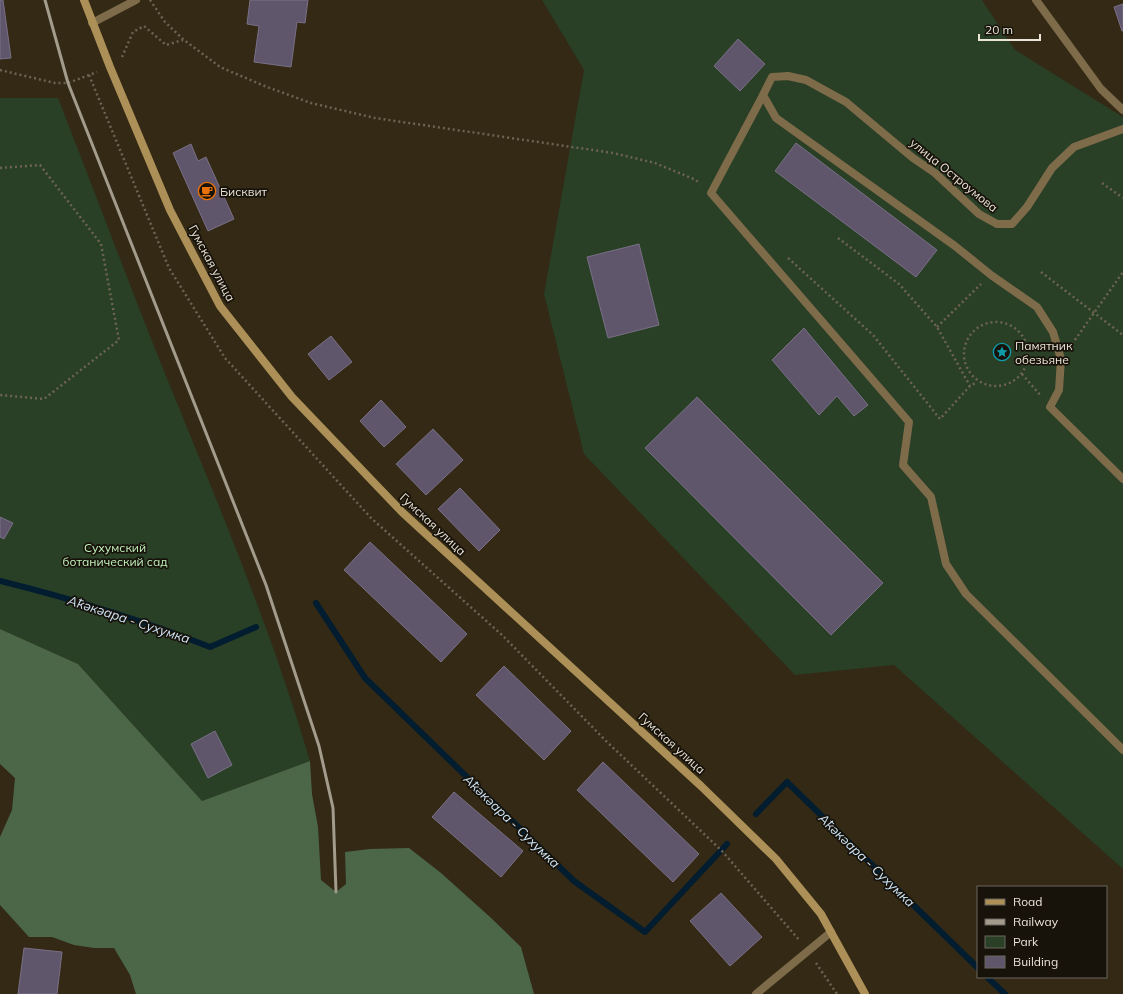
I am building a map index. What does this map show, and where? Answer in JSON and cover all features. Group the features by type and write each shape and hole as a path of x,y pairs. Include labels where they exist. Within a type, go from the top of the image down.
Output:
{"street":[{"name":"Гумская улица","path":"84,0 110,67 170,210 220,306 292,397 402,512 701,786 776,858 821,914 865,994"},
{"path":"92,23 136,0"},
{"path":"1036,0 1101,88 1123,110"},
{"name":"улица Остроумова","path":"763,95 772,77 788,76 806,80 846,102 913,158 934,173 979,214 997,224 1012,224 1027,207 1052,168 1074,147 1123,129"},
{"path":"763,95 711,193 909,422 903,465 931,497 946,564 966,594 1123,750"},
{"path":"763,95 776,118 956,246 990,275 1037,307 1053,332 1061,359 1059,390 1050,407 1123,479"},
{"path":"756,994 830,932"}],"path":[{"path":"150,0 165,22 184,40 220,67 267,88 312,103 375,118 612,153 655,163 696,180 711,193"},
{"path":"133,32 144,26 166,45 184,40"},
{"path":"0,70 55,83 68,84 110,67"},
{"path":"0,168 40,165 102,244 119,340 44,399 0,395"},
{"path":"1102,183 1123,198"},
{"path":"838,238 899,284 937,327 970,386"},
{"path":"785,255 873,335 940,420 970,386 977,382"},
{"path":"1041,272 1123,335"},
{"path":"1061,359 1123,272"},
{"path":"937,327 990,275"},
{"path":"993,322 1006,324 1018,330 1025,341 1028,352 1027,363 1022,374 1012,383 1001,387 986,386 977,382 968,372 963,359 964,346 967,338 974,330 983,324 993,322"},
{"path":"1022,374 1050,407"}],"green space":[{"path":"542,0 982,0 1015,50 1123,117 1123,869 894,665 795,675 584,454 544,294 584,70"},
{"name":"Сухумский ботанический сад","path":"0,98 58,98 154,346 244,569 279,664 310,761 202,801 78,664 0,629"},
{"path":"0,629 78,664 202,801 310,761 312,794 318,827 321,880 336,892 346,884 345,852 370,849 409,848 441,873 521,947 534,994 136,994 130,975 114,948 94,948 74,945 52,937 29,937 0,905 0,837 12,810 15,778 0,764"}],"building":[{"path":"0,0 3,0 11,58 0,59"},
{"path":"250,0 308,0 305,23 297,22 291,67 254,62 259,26 247,24"},
{"path":"1123,4 1123,31 1122,31 1114,7"},
{"path":"738,39 765,64 740,91 714,66"},
{"path":"796,143 937,250 916,277 775,171"},
{"path":"191,144 198,161 206,157 234,219 208,231 173,153"},
{"path":"639,244 659,325 608,338 587,257"},
{"path":"804,328 868,405 854,416 837,396 819,415 772,360"},
{"path":"331,336 352,362 329,380 308,354"},
{"path":"697,397 883,583 831,635 645,448"},
{"path":"381,400 406,427 384,447 360,421"},
{"path":"433,429 463,460 426,495 396,464"},
{"path":"460,488 500,530 479,551 438,509"},
{"path":"0,517 13,523 4,539 0,537"},
{"path":"370,542 467,634 441,662 344,570"},
{"path":"504,666 571,731 544,760 476,695"},
{"path":"215,731 232,765 208,778 191,744"},
{"path":"603,762 699,854 673,882 577,790"},
{"path":"454,792 523,851 501,877 432,817"},
{"path":"721,893 762,937 730,966 690,921"},
{"path":"24,948 62,952 57,994 18,994"}],"waterway":[{"name":"Аҟәкәара - Сухумка","path":"0,581 54,595 106,611 210,647 256,627"},
{"name":"Аҟәкәара - Сухумка","path":"316,603 365,678 574,881 645,932 727,844"},
{"name":"Аҟәкәара - Сухумка","path":"756,814 787,782 977,967"},
{"name":"Аҟәкәара - Сухумка","path":"988,978 1005,994"}],"railway":[{"path":"45,0 68,83 266,585 319,746 333,808 336,892"}],"place":[{"name":"Бисквит","path":"207,191"},
{"name":"Памятник обезьяне","path":"1002,352"}]}
